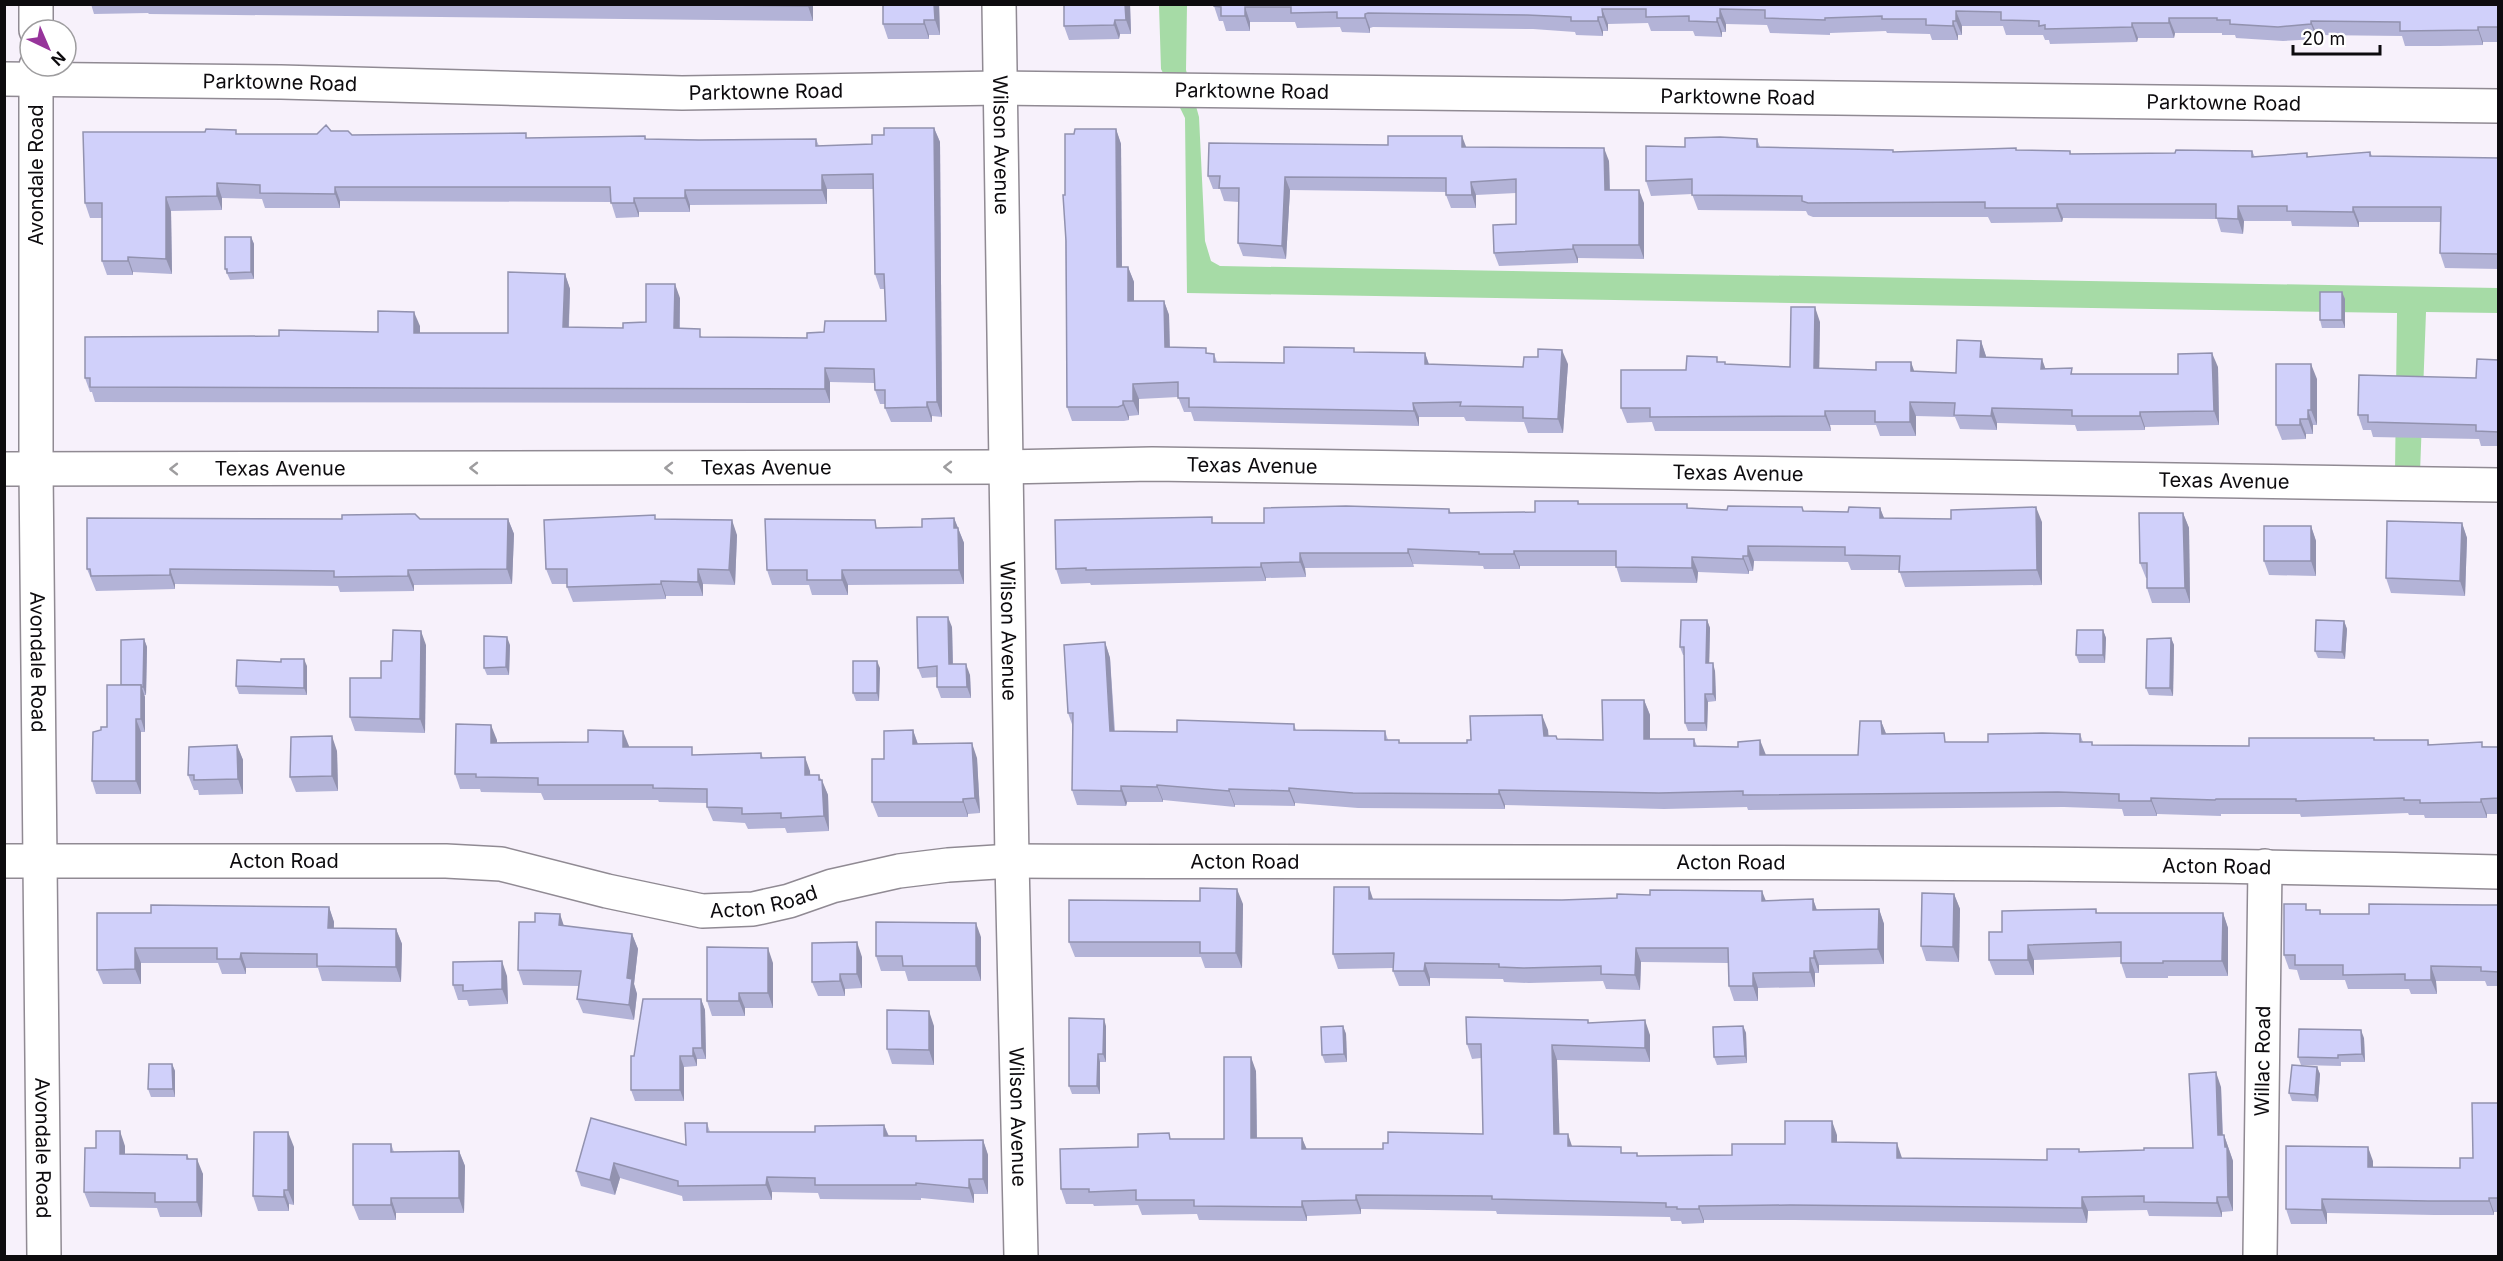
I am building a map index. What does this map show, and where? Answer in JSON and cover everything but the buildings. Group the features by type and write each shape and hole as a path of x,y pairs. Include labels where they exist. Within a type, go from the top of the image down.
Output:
{"street":[{"name":"Wilson Avenue","path":"999,4 1012,861 1021,1257"},
{"name":"Parktowne Road","path":"78,76 682,93 1000,88 2499,106"},
{"name":"Avondale Road","path":"25,78 36,469 44,1257"},
{"name":"Texas Avenue","path":"4,469 1006,467 1152,464 2499,485"},
{"name":"Acton Road","path":"4,861 446,861 501,864 607,891 702,911 753,909 789,901 832,886 899,871 1012,861 1855,862 2265,866 2499,872"},
{"name":"Willac Road","path":"2260,1257 2265,866"}],"green space":[{"path":"1159,5 1187,5 1186,70 1199,117 1205,241 1211,261 1220,266 2498,288 2498,313 2426,312 2420,473 2395,472 2397,313 1187,293 1185,118 1161,69"}]}
